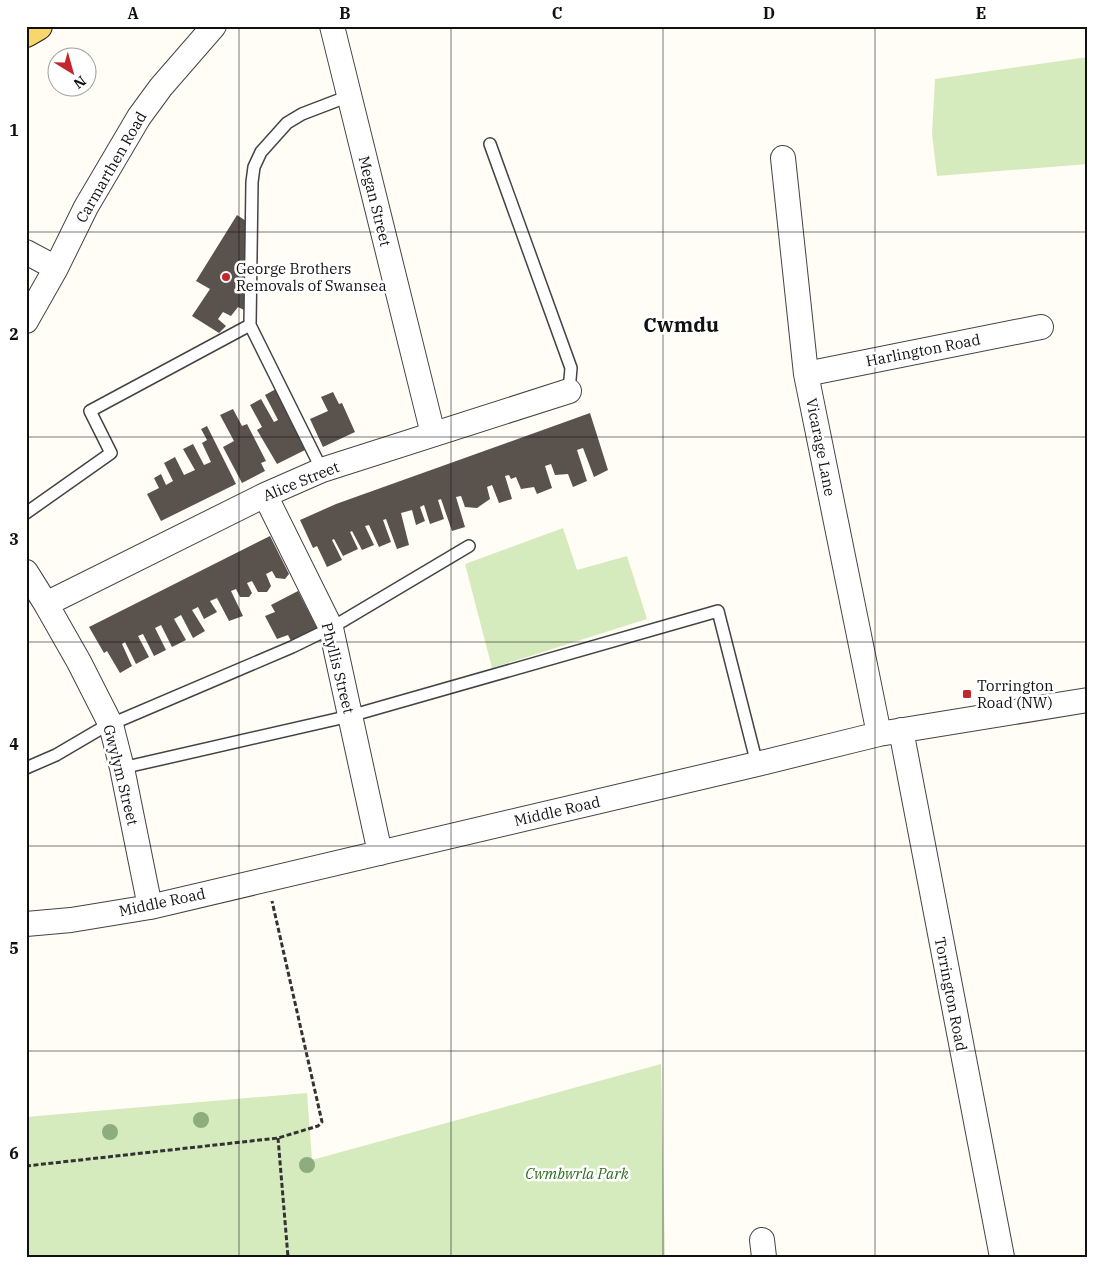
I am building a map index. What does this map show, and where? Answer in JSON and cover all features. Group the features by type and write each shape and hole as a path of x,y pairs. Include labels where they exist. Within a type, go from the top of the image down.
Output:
{"main road":[{"path":"26,33 38,26"}],"street":[{"name":"Carmarthen Road","path":"26,321 56,268 86,207 139,117 161,87 214,26"},
{"name":"Megan Street","path":"332,26 433,434"},
{"name":"Vicarage Lane","path":"783,158 806,374 890,732"},
{"path":"26,252 56,268"},
{"name":"Harlington Road","path":"806,374 1041,327"},
{"name":"Alice Street","path":"46,604 265,495 322,470 569,391"},
{"name":"Phyllis Street","path":"265,495 331,628 380,852"},
{"name":"Gwylym Street","path":"26,572 79,662 111,725 122,768 150,907"},
{"name":"Middle Road","path":"26,924 71,920 150,907 890,732 1088,700"},
{"name":"Torrington Road","path":"890,732 1002,1257"}],"lane":[{"path":"322,470 250,325 252,182 254,167 262,152 287,123 302,114 350,96"},
{"path":"490,144 572,368 569,391"},
{"path":"26,513 111,453 90,411 250,325"},
{"path":"26,768 56,755 111,725 292,647 331,628 469,546"},
{"path":"122,768 350,716 718,611 757,764"}],"path":[{"path":"26,1166 278,1138 318,1126 322,1122 268,879"},
{"path":"278,1138 288,1257"}],"green space":[{"path":"1088,57 1088,164 937,176 932,134 935,79"},
{"path":"563,528 577,570 627,556 647,619 492,668 465,564"},
{"name":"Cwmbwrla Park","path":"661,1064 665,1257 26,1257 26,1117 307,1093 312,1160"}],"building":[{"path":"237,215 249,223 246,311 238,307 231,316 223,312 218,319 226,326 219,333 192,316 210,289 196,281"},
{"path":"276,389 307,449 277,464 257,430 262,427 250,405 261,399 274,422 278,420 265,395"},
{"path":"333,392 339,404 342,403 355,432 323,447 310,419 328,411 321,397"},
{"path":"233,409 242,426 247,424 266,461 261,463 265,471 242,483 223,447 234,441 220,415"},
{"path":"590,413 608,470 594,477 583,448 577,450 587,481 573,487 568,474 555,475 551,464 545,466 552,488 537,494 534,487 521,489 516,477 511,479 509,475 505,476 512,499 499,503 492,485 487,487 490,499 477,508 465,507 461,496 456,497 465,527 452,531 441,499 438,500 444,519 430,524 424,505 420,507 425,521 416,525 412,510 401,513 409,545 397,549 386,519 383,520 391,542 379,547 369,525 365,526 374,545 362,550 352,531 350,532 358,549 343,556 334,539 332,540 342,560 327,567 317,546 313,548 300,520 336,504"},
{"path":"207,426 236,484 161,521 147,494 159,488 154,478 161,474 166,485 173,481 164,463 175,457 184,475 195,470 183,449 193,444 204,465 211,462 202,443 207,440 201,429"},
{"path":"270,536 289,574 285,579 276,578 272,571 266,574 271,586 267,592 258,592 252,581 247,583 252,593 249,597 240,597 236,589 231,591 243,616 229,621 217,598 210,601 217,612 204,619 198,607 192,610 205,631 193,638 181,615 174,619 186,640 172,647 161,625 155,628 166,650 154,656 143,634 138,636 149,657 136,664 125,642 122,644 132,666 120,673 107,651 104,653 89,627"},
{"path":"298,591 318,630 292,643 288,635 277,639 265,616 275,612 271,605"}],"place":[{"name":"George Brothers Removals of Swansea","path":"226,277"},
{"name":"Torrington Road (NW)","path":"967,694"}],"district":[{"name":"Cwmdu","path":"681,324"}]}
